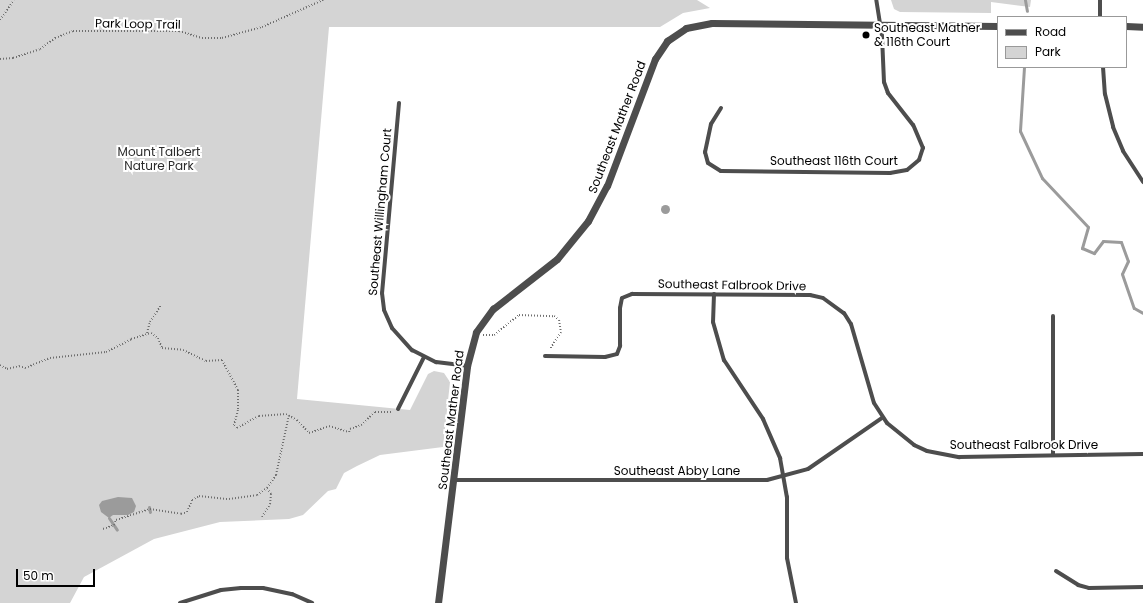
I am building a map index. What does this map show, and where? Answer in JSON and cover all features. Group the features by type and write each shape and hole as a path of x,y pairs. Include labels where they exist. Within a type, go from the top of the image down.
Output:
{"street":[{"name":"Southeast 116th Court","path":"721,108 711,124 705,152 708,163 721,171 890,173 907,170 919,160 923,148 913,124 888,93 884,82 880,26 876,0"},
{"path":"1100,0 1100,16"},
{"name":"Southeast Mather Road","path":"438,603 467,366 476,332 493,309 557,259 588,221 608,186 656,59 671,37 694,25 712,23 880,26 997,26"},
{"path":"1127,26 1143,26"},
{"path":"1103,68 1105,94 1113,128 1123,151 1143,182"},
{"name":"Southeast Willingham Court","path":"399,103 382,293 384,310 392,328 404,344 424,357 436,362 467,366"},
{"name":"Southeast Falbrook Drive","path":"545,356 605,357 617,354 620,346 620,308 622,298 632,294 810,295 835,304 851,324 870,393 882,418 914,445 943,455 959,457 1143,454"},
{"path":"714,294 713,322 724,360 773,438 785,477 787,558 796,603"},
{"path":"1053,316 1053,455"},
{"path":"398,409 424,357"},
{"name":"Southeast Abby Lane","path":"454,480 745,482 785,477 825,459 882,418"},
{"path":"1056,571 1078,585 1089,588 1143,587"},
{"path":"180,603 221,590 263,588 292,594 312,603"}],"path":[{"path":"0,20 14,0"},
{"name":"Park Loop Trail","path":"0,59 13,58 40,49 55,38 73,31 179,31 202,38 222,38 262,27 323,0"},
{"path":"147,333 150,322 161,305"},
{"path":"476,332 488,337 494,335 519,315 554,316 559,320 561,332 545,356"},
{"path":"0,365 7,369 19,366 25,368 50,358 106,352 147,333 158,338 162,348 183,350 206,361 222,360 238,390 238,410 234,425 237,428 259,416 289,415 309,433 329,426 346,433 375,412 398,412 398,409"},
{"path":"103,529 114,526 116,520 150,509 181,514 187,512 192,500 199,496 229,500 257,495 267,488 276,475 280,464 289,415"},
{"path":"262,517 270,504 271,494 267,488"}],"green space":[{"name":"Mount Talbert Nature Park","path":"0,0 697,0 710,8 683,13 660,27 329,27 297,399 410,410 428,374 434,371 444,373 450,382 443,447 380,455 357,466 344,473 336,489 328,491 303,515 289,519 220,522 154,539 84,577 70,603 0,603"},
{"path":"891,0 1031,0 1030,7 991,2 991,13 900,12 894,9"}],"shaded area":[{"path":"663,205 667,205 669,209 667,213 663,213 661,211 661,207"},
{"path":"118,497 132,498 136,506 134,512 128,515 113,515 109,518 101,512 99,505 102,501"}],"waterway":[{"path":"1025,0 1027,11"},
{"path":"1024,68 1020,131 1042,178 1088,227 1082,248 1094,253 1103,241 1121,242 1128,261 1122,274 1134,308 1143,313"},
{"path":"149,507 150,512"},
{"path":"109,518 117,530"}],"place":[{"name":"Southeast Mather & 116th Court","path":"866,35"}]}
